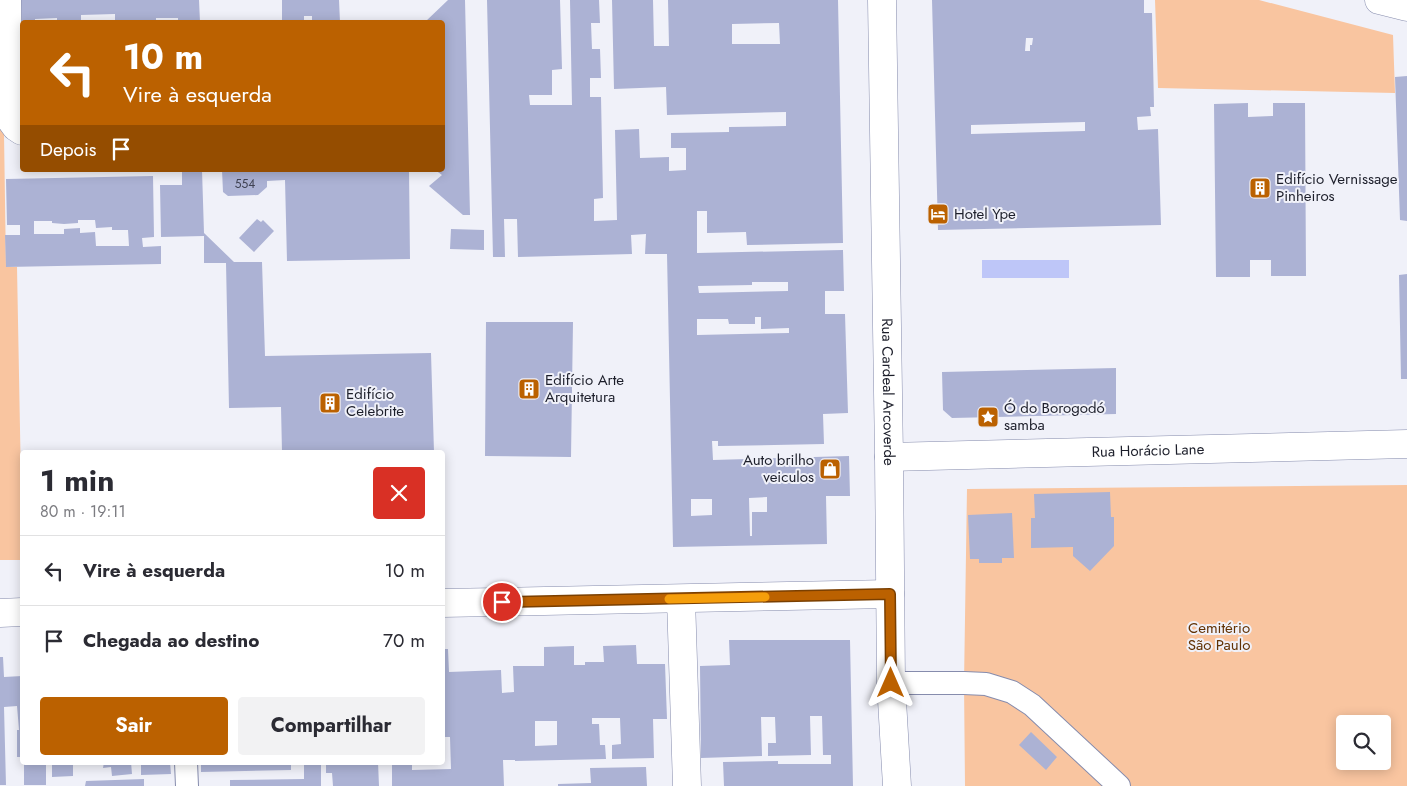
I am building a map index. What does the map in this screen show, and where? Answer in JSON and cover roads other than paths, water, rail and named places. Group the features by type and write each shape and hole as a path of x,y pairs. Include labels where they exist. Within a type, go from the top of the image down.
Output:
{"street":[{"path":"7,0 8,116 20,130"},
{"name":"Rua Cardeal Arcoverde","path":"882,0 891,683 897,786"},
{"path":"1379,0 1407,7"},
{"name":"Rua Horácio Lane","path":"889,457 1407,444"},
{"path":"445,603 890,594"},
{"path":"681,599 687,786"},
{"path":"0,613 20,612"}],"lane":[{"path":"891,683 979,684 1012,692 1032,705 1118,786"},
{"path":"186,765 187,786"}],"water":[{"path":"982,260 1069,260 1069,278 982,278"}],"place":[{"name":"Edifício Vernissage Pinheiros","path":"1260,188"},
{"name":"Hotel Ype","path":"938,214"},
{"name":"Edifício Arte Arquitetura","path":"529,389"},
{"name":"Edifício Celebrite","path":"330,403"},
{"name":"Ó do Borogodó samba","path":"988,417"},
{"name":"Auto brilho veiculos","path":"830,469"}],"park label":[{"name":"Cemitério São Paulo","path":"1219,636"}]}
